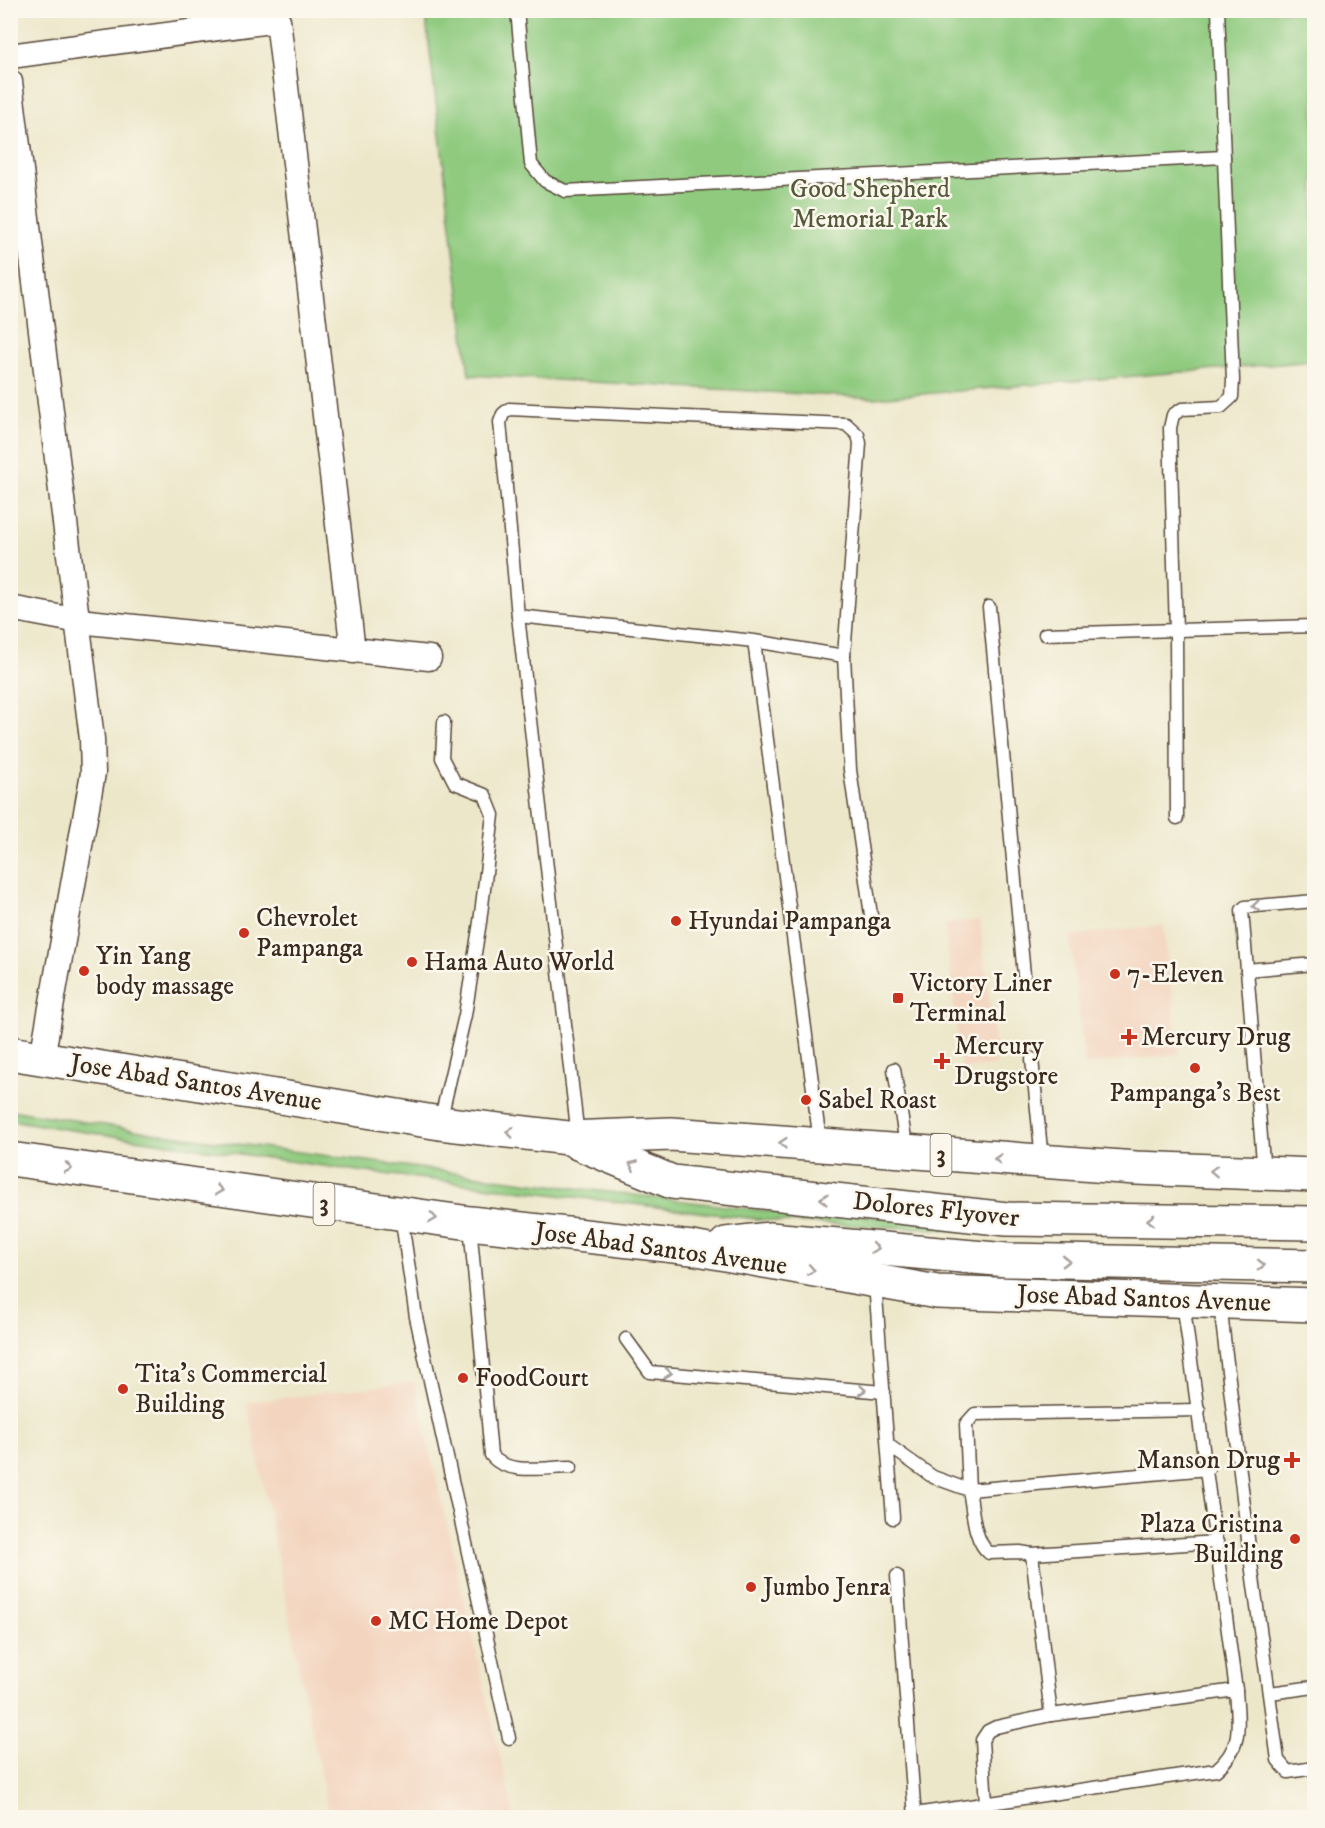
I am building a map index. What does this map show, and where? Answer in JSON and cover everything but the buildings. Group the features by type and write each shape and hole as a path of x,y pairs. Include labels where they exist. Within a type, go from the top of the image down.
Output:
{"highway":[{"name":"Jose Abad Santos Avenue","path":"26,1056 440,1123 573,1138 670,1134 1136,1168 1314,1175"},
{"name":"Dolores Flyover","path":"573,1138 672,1182 1007,1219 1314,1223"},
{"name":"Jose Abad Santos Avenue","path":"10,1159 401,1214 692,1248 937,1292 1314,1305"},
{"name":"Dolores Flyover","path":"692,1248 770,1239 1007,1260 1314,1266"}],"street":[{"path":"10,56 278,20 353,651"},
{"path":"10,82 79,621 92,738 93,773 26,1056"},
{"path":"10,608 79,621 429,658"}],"lane":[{"path":"517,10 531,164 545,181 565,191 1224,157"},
{"path":"1177,818 1176,631 1171,422 1173,415 1182,409 1221,407 1232,397 1218,10"},
{"path":"573,1138 500,422 503,414 509,409 846,424 858,435 860,443 844,656 850,770 872,922"},
{"path":"989,608 1024,975"},
{"path":"518,616 754,641 844,656"},
{"path":"1045,634 1314,626"},
{"path":"754,641 821,1146"},
{"path":"440,1123 465,1016 480,922 493,815 484,795 454,783 442,758 444,722"},
{"path":"1264,1173 1242,914 1245,907 1314,901"},
{"path":"1247,970 1314,964"},
{"path":"1032,1059 1042,1161"},
{"path":"894,1069 907,1152"},
{"path":"401,1214 416,1317 509,1738"},
{"path":"470,1223 491,1455 498,1464 508,1467 571,1467"},
{"path":"875,1282 893,1518"},
{"path":"897,1576 915,1816 1216,1770 1229,1759 1239,1737 1236,1690 1208,1469 1183,1302"},
{"path":"1220,1303 1250,1556 1278,1760 1288,1772 1314,1768"},
{"path":"626,1339 650,1372 884,1392"},
{"path":"1199,1410 975,1414 966,1424 969,1490 982,1548 989,1553 1020,1551 1032,1554 1216,1542"},
{"path":"888,1445 933,1477 969,1490 1208,1469"},
{"path":"1032,1554 1051,1715"},
{"path":"1270,1693 1314,1687"},
{"path":"986,1804 982,1740 988,1731 1051,1715 1236,1690"}],"shaded area":[{"path":"980,920 997,1065 961,1069 945,924"},
{"path":"1163,925 1179,1054 1085,1065 1070,936"},
{"name":"MC Home Depot","path":"414,1382 514,1817 329,1817 247,1402"}],"green space":[{"name":"Good Shepherd Memorial Park","path":"425,11 1314,11 1314,361 875,398 469,375"},
{"path":"10,1110 155,1133 525,1182 785,1213 853,1214 1002,1232 782,1222 358,1171 11,1120"}],"place":[{"name":"Hyundai Pampanga","path":"676,921"},
{"name":"Chevrolet Pampanga","path":"244,933"},
{"name":"Hama Auto World","path":"412,962"},
{"name":"Yin Yang body massage","path":"84,971"},
{"name":"7-Eleven","path":"1115,974"},
{"name":"Victory Liner Terminal","path":"898,998"},
{"name":"Mercury Drug","path":"1129,1037"},
{"name":"Mercury Drugstore","path":"942,1061"},
{"name":"Pampanga's Best","path":"1195,1068"},
{"name":"Sabel Roast","path":"806,1100"},
{"name":"FoodCourt","path":"463,1378"},
{"name":"Tita's Commercial Building","path":"123,1389"},
{"name":"Manson Drug","path":"1292,1460"},
{"name":"Plaza Cristina Building","path":"1295,1539"},
{"name":"Jumbo Jenra","path":"751,1587"},
{"name":"MC Home Depot","path":"376,1621"}]}
